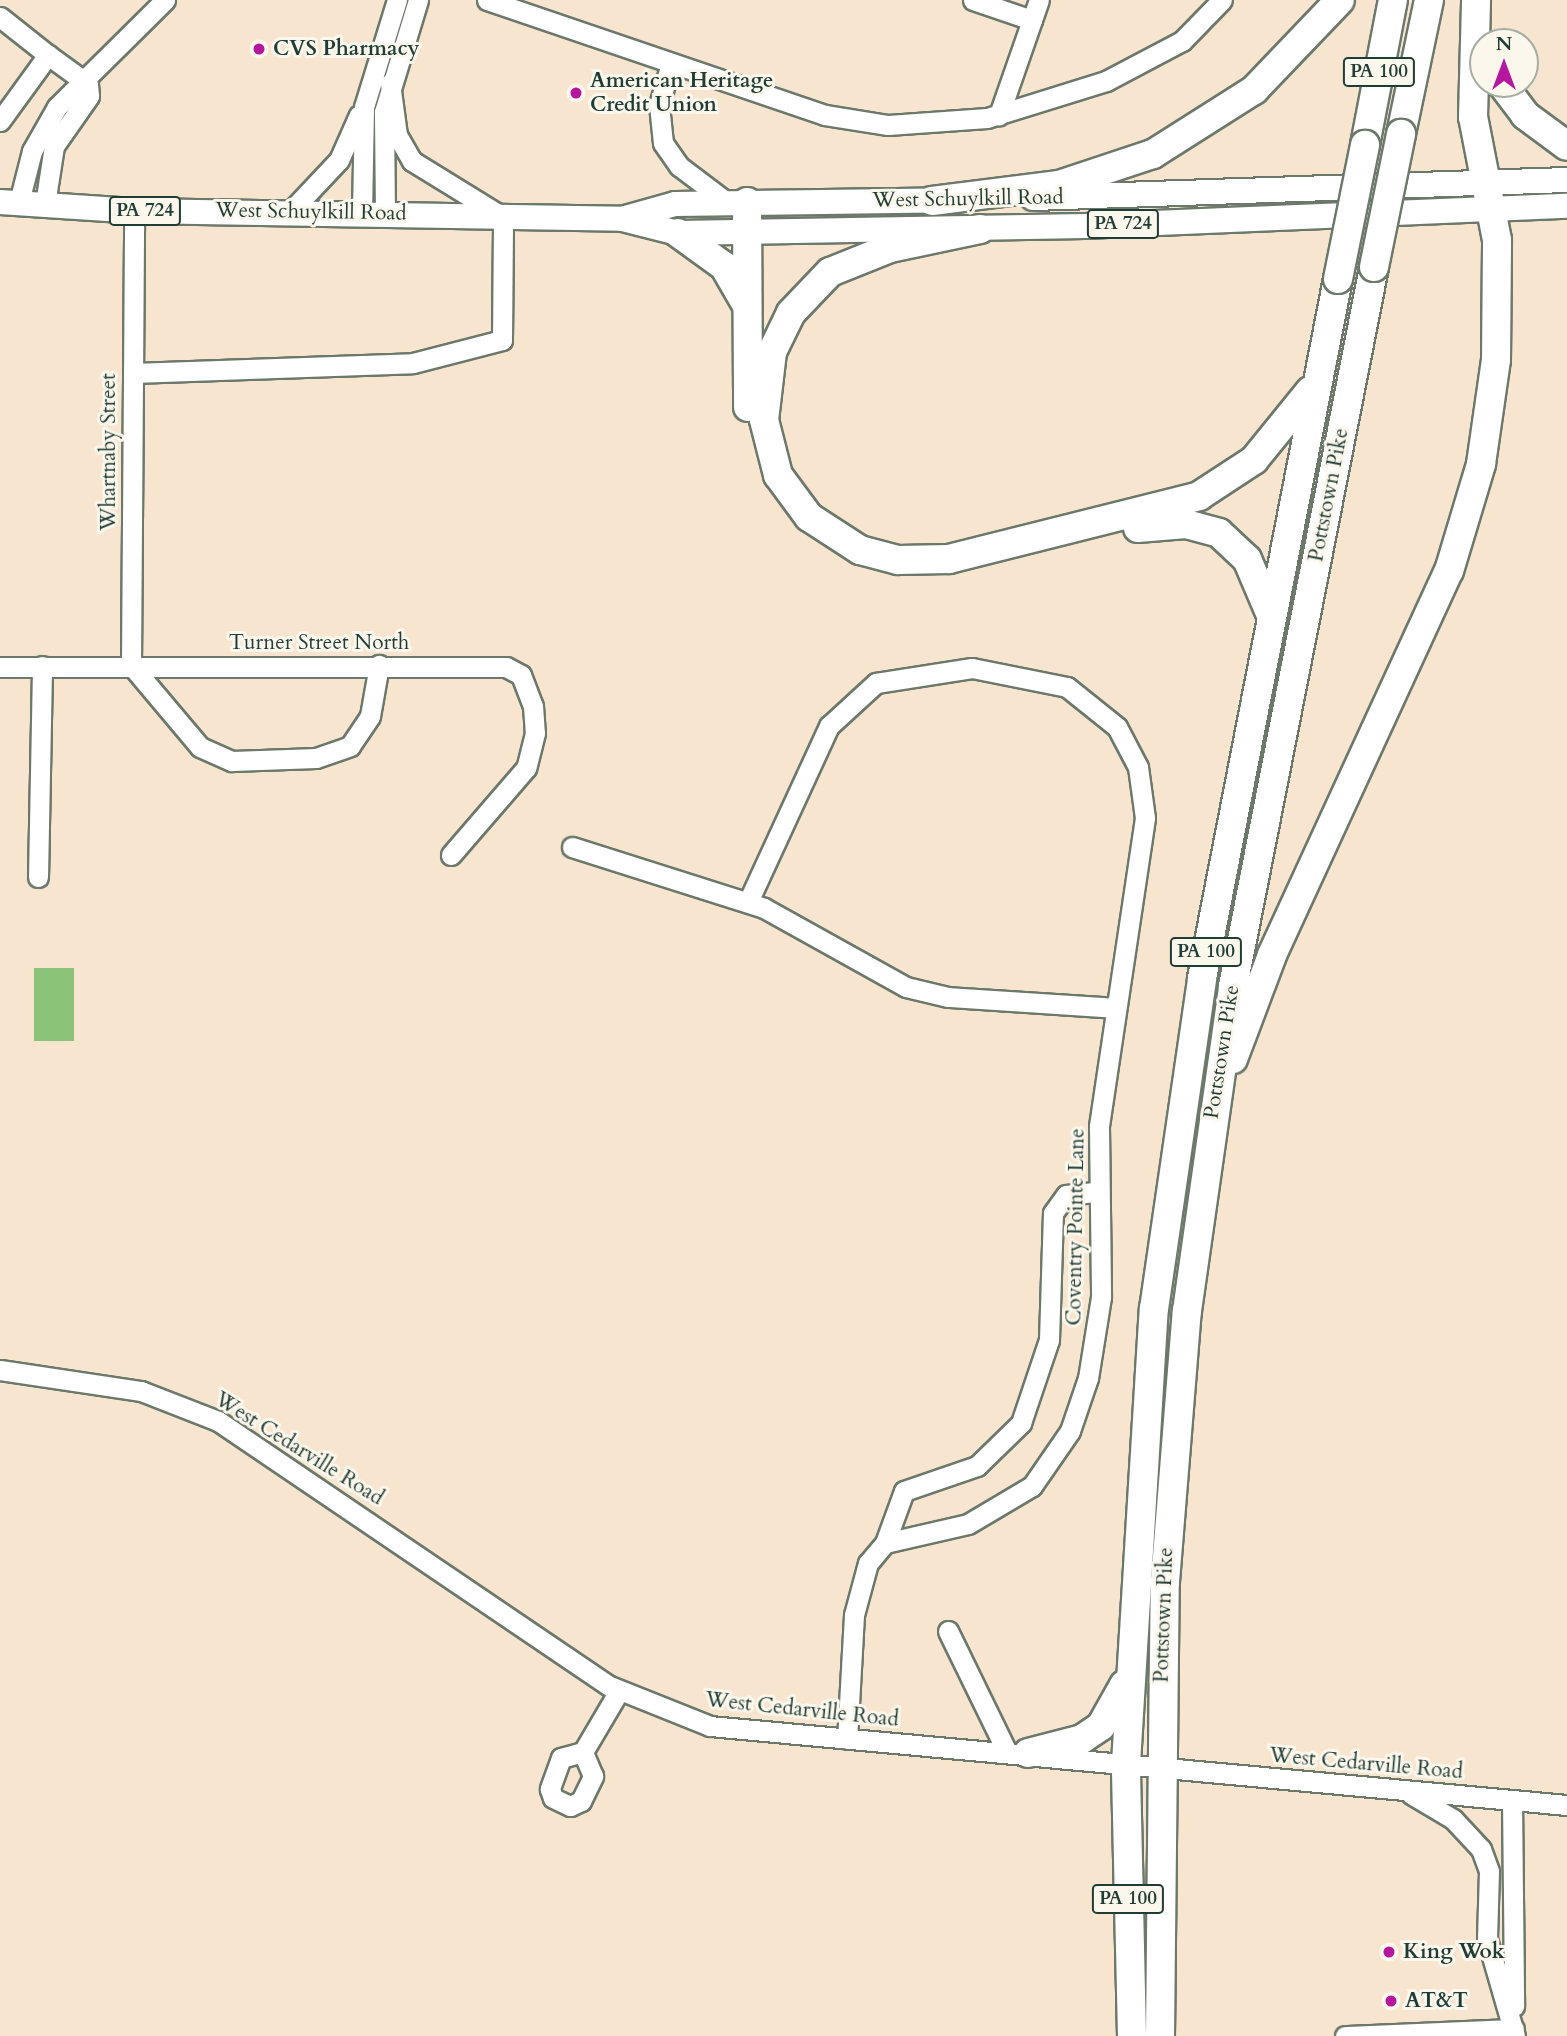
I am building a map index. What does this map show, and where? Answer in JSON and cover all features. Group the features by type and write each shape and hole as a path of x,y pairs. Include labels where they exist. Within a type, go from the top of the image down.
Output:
{"highway":[{"path":"932,201 1059,185 1153,154 1254,90 1340,0"},
{"name":"Pottstown Pike","path":"1132,2036 1126,1763 1129,1669 1142,1434 1174,1148 1270,613 1392,0"},
{"name":"Pottstown Pike","path":"1160,2036 1159,1765 1172,1446 1211,1117 1374,267 1429,0"},
{"path":"1211,1117 1272,955 1449,570 1466,520 1496,360 1489,196 1473,117 1478,20"},
{"path":"1512,98 1525,115 1567,146"},
{"path":"738,202 747,232 753,450 781,506 832,553 879,572 939,576 1110,534 1186,524 1233,544 1247,559 1270,613"},
{"path":"980,229 890,248 830,272 791,313 772,352 764,420 778,475 809,517 860,550 898,560 950,559 1199,496 1254,460 1314,386"},
{"path":"678,233 724,266 747,306"},
{"path":"1017,1752 1082,1739 1101,1726 1129,1669"}],"main road":[{"name":"West Schuylkill Road","path":"9,202 134,211 623,219 678,233 980,229 1489,196 1567,180"},
{"name":"West Schuylkill Road","path":"623,219 675,204 738,202 1489,196 1567,206"}],"street":[{"path":"9,202 40,132 73,87 88,84 165,0"},
{"path":"290,212 339,160 364,105 397,0"},
{"path":"374,213 383,112 418,0"},
{"path":"487,0 825,115 888,125 999,115 1107,80 1182,41 1222,0"},
{"path":"973,0 1032,20"},
{"path":"999,115 1039,0"},
{"path":"0,17 88,84 89,96 54,146 45,204"},
{"path":"0,121 48,55"},
{"path":"671,63 659,105 663,143 679,166 738,202"},
{"path":"133,373 319,370 413,363 497,345 503,330 503,217 412,161 397,135 390,83"},
{"path":"364,105 374,213"},
{"name":"Whartnaby Street","path":"131,665 134,211"},
{"path":"0,667 131,665 200,747 232,761 316,758 350,746 370,716 379,665"},
{"name":"Turner Street North","path":"131,665 506,667 521,675 533,706 536,733 526,768 451,855"},
{"path":"38,877 42,666"},
{"name":"Coventry Pointe Lane","path":"748,902 829,726 848,702 876,683 928,671 995,669 1030,676 1067,688 1100,709 1138,767 1145,818 1116,1008 1097,1192 1101,1261 1095,1353 1070,1431 1050,1466 987,1516 885,1544"},
{"path":"572,847 748,902 906,987 948,997 1116,1008"},
{"path":"847,1739 859,1581 885,1544 904,1491 977,1466 1021,1423 1049,1340 1053,1213 1066,1195 1097,1192"},
{"name":"West Cedarville Road","path":"0,1370 141,1391 218,1421 619,1691 709,1726 1159,1765 1567,1805"},
{"path":"948,1631 1017,1752"},
{"path":"583,1752 619,1691"},
{"path":"1408,1791 1453,1818 1481,1849 1489,1871 1488,1938 1515,2033"},
{"path":"1512,1800 1515,2033"},
{"path":"1345,2036 1515,2033"}],"green space":[{"path":"34,968 74,968 74,1041 34,1041"}],"place":[{"name":"CVS Pharmacy","path":"259,49"},
{"name":"American Heritage Credit Union","path":"576,93"},
{"name":"King Wok","path":"1389,1952"},
{"name":"AT&T","path":"1391,2001"}]}
